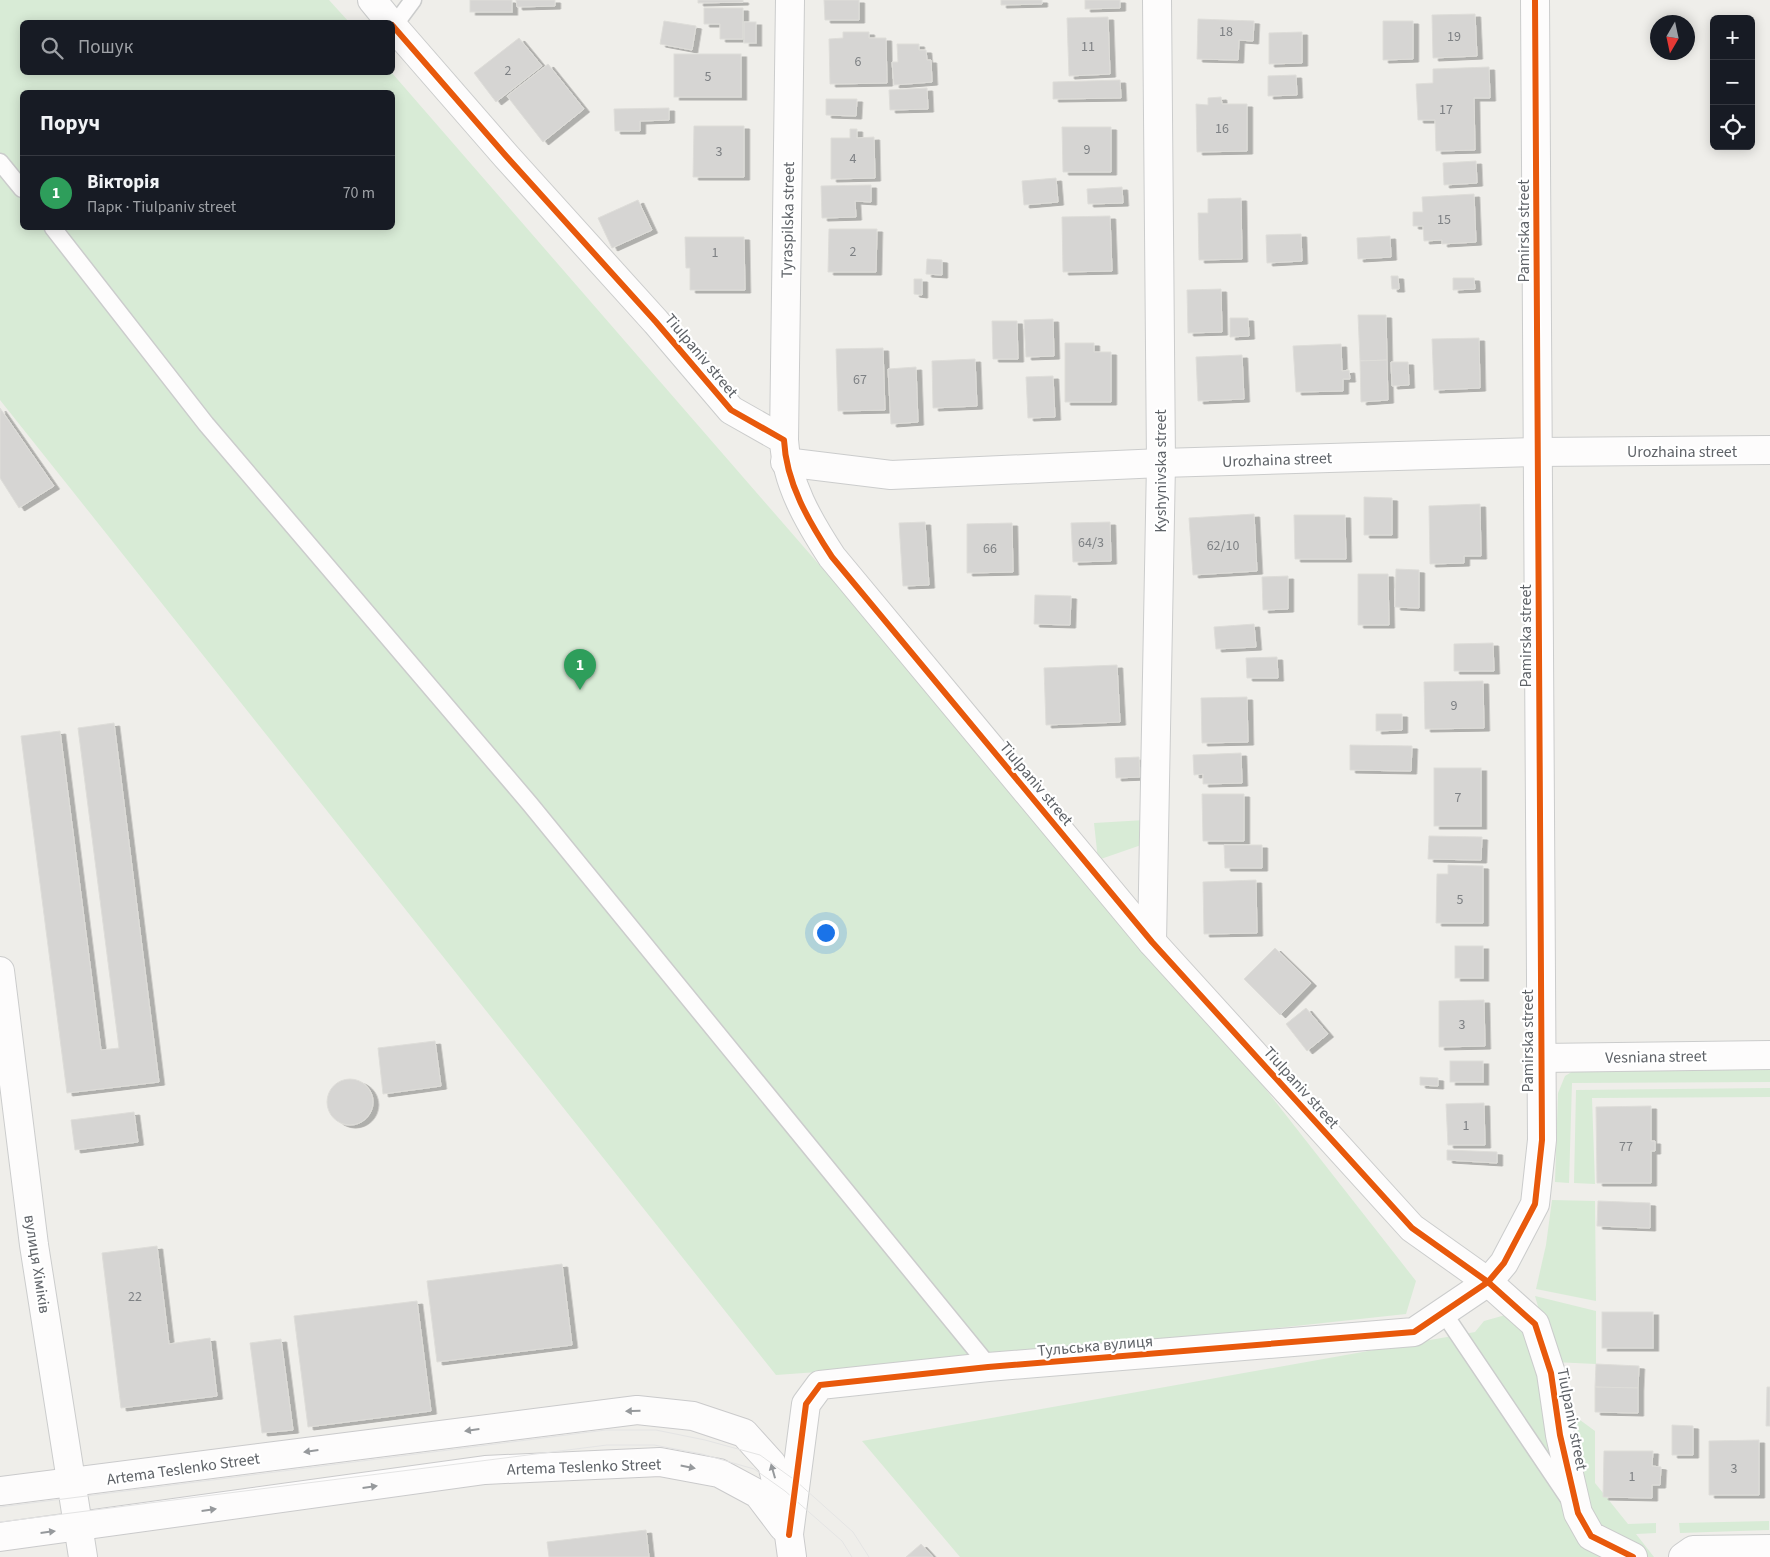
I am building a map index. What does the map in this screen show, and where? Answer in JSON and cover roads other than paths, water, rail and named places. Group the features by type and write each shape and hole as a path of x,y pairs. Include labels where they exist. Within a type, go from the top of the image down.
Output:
{"street":[{"name":"Tiulpaniv street","path":"372,0 388,20"},
{"name":"Tyraspilska street","path":"784,451 790,0"},
{"name":"Kyshynivska street","path":"1152,942 1161,463 1157,0"},
{"name":"Pamirska street","path":"1496,1272 1535,1204 1542,1140 1535,0"},
{"name":"Tiulpaniv street","path":"395,28 506,156 656,322 731,410 784,451 808,519 832,557 1152,942 1412,1228 1496,1272 1535,1324 1551,1373 1560,1435 1578,1513 1591,1536 1633,1557"},
{"name":"Urozhaina street","path":"784,451 891,475 1161,463 1538,452 1770,450"},
{"name":"вулиця Хіміків","path":"0,970 34,1245 80,1528 83,1557"},
{"name":"Vesniana street","path":"1541,1058 1770,1055"},
{"name":"Тульська вулиця","path":"790,1546 806,1404 820,1386 988,1367 1414,1332 1496,1272"},
{"name":"Artema Teslenko Street","path":"0,1491 637,1410 693,1416 744,1433 772,1464 790,1546"},
{"name":"Artema Teslenko Street","path":"0,1538 485,1470 660,1462 719,1472 758,1494 790,1546"},
{"path":"1683,1557 1693,1550 1770,1549"}],"lane":[{"path":"395,21 413,0"},
{"path":"0,162 20,187"},
{"path":"54,230 206,424 530,804 988,1367"},
{"path":"1443,1312 1578,1513"}],"tram line":[{"path":"0,1507 606,1430 656,1430 705,1440 760,1455 796,1481 853,1532 869,1557"},
{"path":"0,1522 607,1445 654,1445 702,1454 754,1469 785,1491 842,1541 852,1557"}],"place":[{"name":"Вікторія","path":"580,690"}]}
